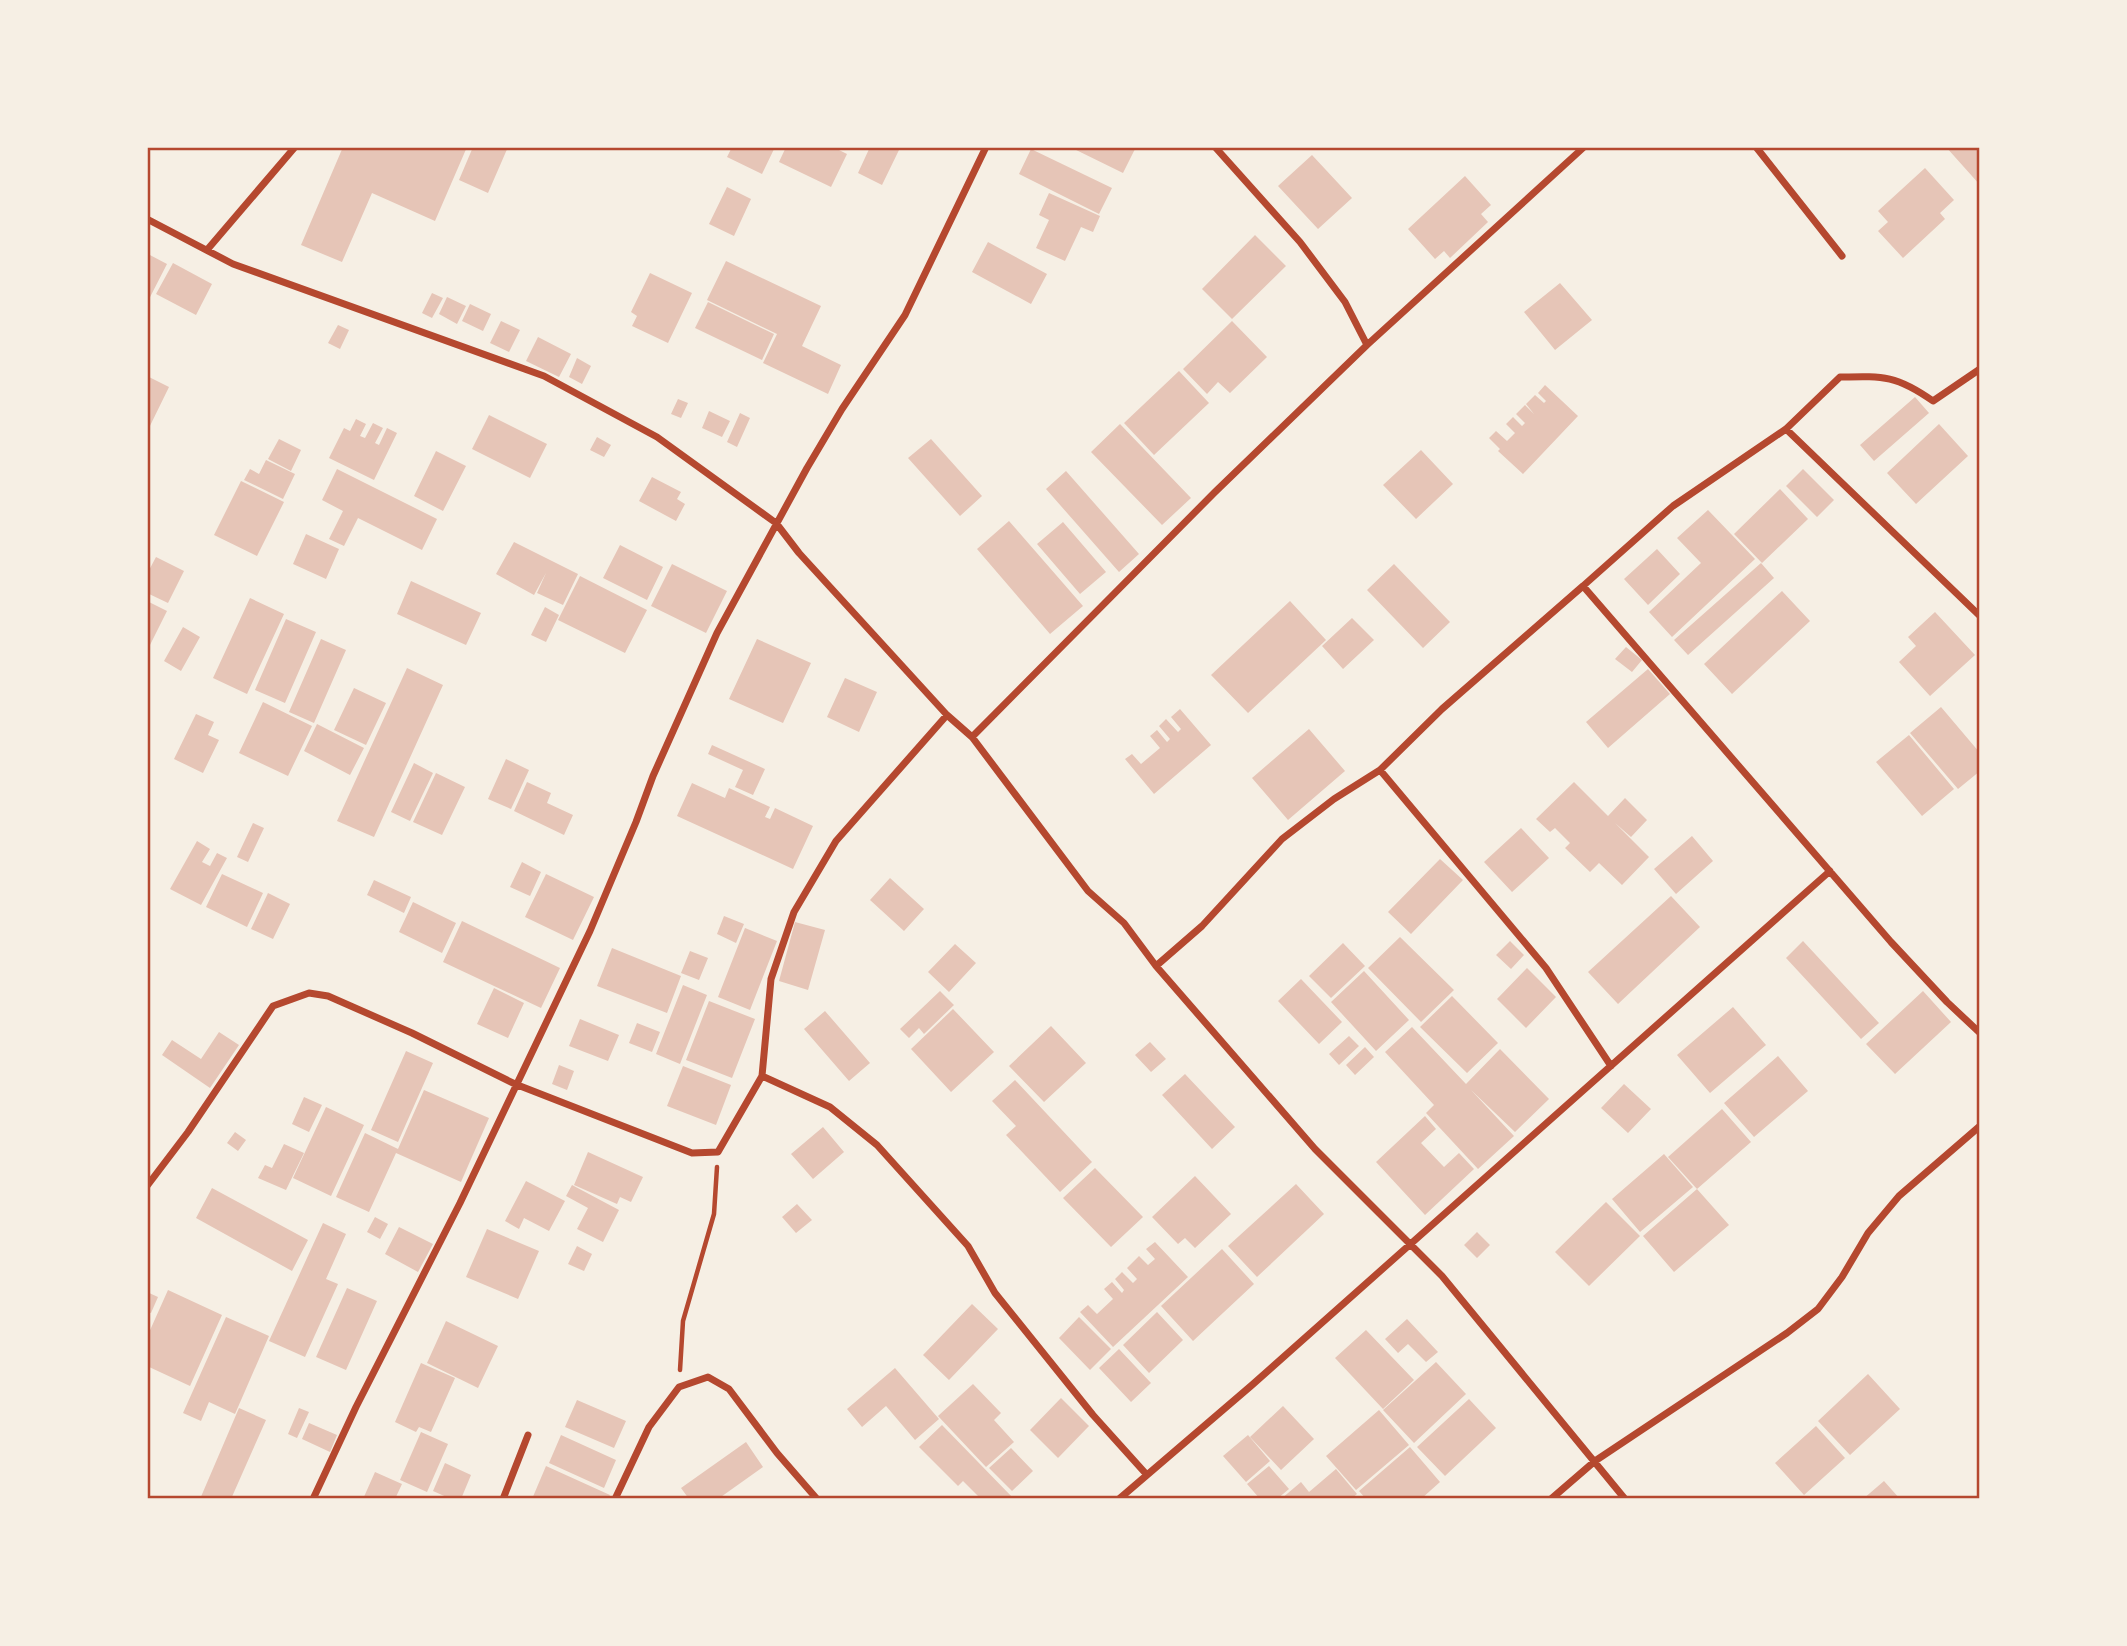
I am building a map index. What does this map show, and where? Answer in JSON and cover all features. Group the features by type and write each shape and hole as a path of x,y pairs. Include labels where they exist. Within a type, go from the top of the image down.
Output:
{"street":[{"path":"207,250 295,147"},
{"path":"313,1499 356,1407 460,1203 590,930 653,776 717,633 842,409 905,315 986,147"},
{"path":"1215,147 1300,242 1345,302 1367,345"},
{"path":"972,737 1215,492 1367,345 1584,147"},
{"path":"1755,147 1842,256"},
{"path":"147,219 233,264 544,376 657,437 776,523 799,554 947,715 972,737 1088,891 1124,923 1156,966 1315,1149 1442,1276 1625,1499"},
{"path":"1156,966 1202,926 1282,839 1334,799 1380,769 1442,709 1674,506 1786,429 1840,377 1881,376 1913,387 1933,401 1980,369"},
{"path":"1786,429 1980,616"},
{"path":"1583,586 1891,942 1980,1033"},
{"path":"147,1186 188,1132 272,1006 309,993 328,996 412,1033 515,1084 692,1153 718,1152 762,1076 771,979 794,912 836,841 947,715"},
{"path":"1380,769 1546,968 1611,1066"},
{"path":"1119,1499 1830,871"},
{"path":"762,1076 830,1107 877,1145 968,1246 995,1293 1093,1415 1147,1475"},
{"path":"1551,1499 1595,1461 1787,1333 1818,1309 1842,1278 1868,1233 1899,1196 1980,1126"},
{"path":"615,1499 649,1427 680,1387 708,1377 729,1389 777,1453 817,1499"},
{"path":"503,1499 528,1435"}],"path":[{"path":"680,1387 683,1321 714,1214 718,1152"}],"building":[{"path":"343,147 467,147 435,221 372,193 342,262 301,245"},
{"path":"473,147 508,147 488,193 459,180"},
{"path":"732,147 775,147 762,174 727,157"},
{"path":"786,147 840,147 839,150 847,154 831,187 779,162"},
{"path":"870,147 894,147 899,150 882,185 858,173"},
{"path":"1070,147 1136,147 1123,173"},
{"path":"1946,147 1977,147 1980,150 1980,185"},
{"path":"1031,149 1112,188 1099,214 1019,174"},
{"path":"1312,155 1352,198 1318,229 1278,186"},
{"path":"1925,168 1954,200 1940,213 1945,219 1903,258 1878,231 1888,222 1878,211"},
{"path":"1465,176 1491,205 1481,214 1488,222 1450,258 1444,251 1435,259 1408,229"},
{"path":"727,187 751,199 734,236 709,224"},
{"path":"1049,193 1100,216 1093,232 1081,227 1065,261 1036,248 1049,220 1039,215"},
{"path":"1255,235 1286,266 1232,319 1202,289"},
{"path":"988,242 1047,274 1031,304 972,272"},
{"path":"148,254 167,264 147,303 147,256"},
{"path":"726,261 821,306 802,346 841,365 828,394 763,363 777,334 707,300"},
{"path":"173,263 212,284 196,315 156,294"},
{"path":"650,273 692,293 668,343 632,326 637,316 631,312"},
{"path":"1560,283 1592,320 1555,350 1524,312"},
{"path":"432,293 443,298 432,318 422,313"},
{"path":"447,297 466,306 457,324 439,314"},
{"path":"708,302 774,334 762,360 695,328"},
{"path":"470,304 491,314 483,331 462,321"},
{"path":"501,321 520,330 509,352 490,343"},
{"path":"1232,321 1267,357 1230,393 1218,382 1207,394 1183,369"},
{"path":"338,325 349,330 340,349 328,343"},
{"path":"538,337 571,354 559,377 526,361"},
{"path":"577,358 591,366 582,384 569,377"},
{"path":"1179,371 1209,403 1154,455 1124,423"},
{"path":"147,376 169,387 147,432"},
{"path":"1545,385 1578,416 1523,474 1498,451 1500,449 1489,438 1496,431 1507,441 1515,433 1506,424 1513,417 1522,426 1525,423 1516,414 1525,405 1534,414 1526,404 1535,395 1544,403 1546,401 1538,393"},
{"path":"1915,397 1929,413 1874,461 1860,445"},
{"path":"678,399 688,403 681,418 671,414"},
{"path":"709,411 730,421 722,437 702,428"},
{"path":"740,413 750,418 737,447 727,442"},
{"path":"489,415 547,444 530,478 472,449"},
{"path":"356,419 366,424 360,436 365,438 373,423 383,428 375,443 379,445 387,428 397,433 374,480 329,458 344,428 350,431"},
{"path":"1120,424 1191,498 1162,525 1091,452"},
{"path":"1939,424 1968,456 1916,504 1887,473"},
{"path":"597,437 611,445 604,457 590,450"},
{"path":"279,439 301,450 291,471 268,459"},
{"path":"931,439 982,496 960,516 908,458"},
{"path":"1421,450 1453,484 1416,519 1383,485"},
{"path":"436,451 466,466 443,511 414,496"},
{"path":"266,460 295,474 283,499 244,480 250,469 259,474"},
{"path":"337,469 437,519 422,550 358,518 344,546 329,539 343,511 322,500"},
{"path":"1803,469 1834,500 1817,517 1786,486"},
{"path":"1066,471 1139,554 1119,572 1046,489"},
{"path":"652,477 681,492 677,499 685,504 676,521 639,501"},
{"path":"241,481 284,502 257,556 214,535"},
{"path":"1780,489 1808,519 1762,563 1734,534"},
{"path":"1708,510 1755,559 1672,637 1649,612 1701,563 1677,538"},
{"path":"1009,521 1083,606 1050,634 977,549"},
{"path":"1063,522 1106,572 1080,594 1037,544"},
{"path":"306,534 339,549 326,579 293,564"},
{"path":"514,542 578,574 563,605 537,593 546,573 534,595 496,574"},
{"path":"620,545 663,567 647,600 603,578"},
{"path":"1657,549 1680,574 1648,605 1624,579"},
{"path":"156,557 184,571 168,603 147,593 147,574"},
{"path":"1761,563 1774,578 1688,655 1674,640"},
{"path":"672,564 727,591 706,633 651,606"},
{"path":"1394,564 1450,622 1423,648 1367,590"},
{"path":"580,576 647,610 625,653 558,620"},
{"path":"411,581 481,613 466,645 397,614"},
{"path":"1782,591 1810,621 1732,694 1704,664"},
{"path":"250,598 284,614 247,694 213,678"},
{"path":"147,601 167,611 147,651"},
{"path":"1290,601 1326,640 1248,713 1211,675"},
{"path":"545,607 559,615 546,642 531,635"},
{"path":"1935,612 1975,655 1930,696 1899,662 1916,646 1908,637"},
{"path":"1352,618 1374,640 1343,669 1322,646"},
{"path":"286,619 316,632 285,703 255,690"},
{"path":"183,627 200,637 181,671 164,661"},
{"path":"321,639 346,650 314,723 289,712"},
{"path":"757,639 811,663 783,723 729,699"},
{"path":"1626,647 1642,660 1632,672 1615,659"},
{"path":"407,668 443,685 374,837 337,821"},
{"path":"1648,669 1670,694 1608,748 1586,722"},
{"path":"845,678 877,692 859,732 827,717"},
{"path":"354,688 386,703 366,745 334,730"},
{"path":"263,702 312,726 288,776 239,753"},
{"path":"1941,707 1980,753 1980,771 1958,789 1910,733"},
{"path":"1180,709 1211,745 1154,794 1125,759 1132,754 1141,764 1160,748 1150,736 1157,730 1167,742 1170,739 1159,726 1166,719 1178,732 1181,729 1171,717"},
{"path":"196,714 214,722 208,735 219,740 203,773 174,759"},
{"path":"317,724 364,748 350,775 304,751"},
{"path":"1309,729 1345,771 1288,820 1252,778"},
{"path":"1909,735 1954,789 1922,816 1876,762"},
{"path":"712,745 765,769 753,795 735,787 743,770 708,754"},
{"path":"506,759 529,770 511,809 488,799"},
{"path":"414,763 433,773 410,821 391,812"},
{"path":"436,773 465,787 442,835 413,822"},
{"path":"527,782 551,793 547,803 573,815 564,835 514,811"},
{"path":"1574,782 1608,816 1625,798 1647,820 1631,837 1615,823 1649,857 1622,885 1599,863 1590,872 1565,848 1570,843 1555,828 1550,832 1536,819"},
{"path":"692,783 725,798 729,788 770,807 765,817 770,819 775,808 813,826 793,869 677,816"},
{"path":"253,823 264,828 248,862 237,857"},
{"path":"1521,828 1549,858 1512,892 1484,862"},
{"path":"1692,836 1713,861 1676,894 1654,869"},
{"path":"197,841 210,849 202,862 210,866 217,853 227,858 201,905 170,889"},
{"path":"1440,859 1463,880 1411,934 1388,912"},
{"path":"522,862 541,872 530,896 510,887"},
{"path":"222,874 263,893 247,927 206,907"},
{"path":"546,874 594,897 573,940 525,917"},
{"path":"890,878 924,909 904,931 870,900"},
{"path":"374,880 411,897 404,913 367,895"},
{"path":"268,893 290,904 273,939 251,929"},
{"path":"1671,896 1700,927 1618,1004 1588,972"},
{"path":"413,902 456,923 442,953 399,932"},
{"path":"724,916 744,924 736,943 717,934"},
{"path":"462,921 560,968 541,1008 443,962"},
{"path":"795,922 825,930 808,990 779,981"},
{"path":"745,928 777,941 750,1010 718,997"},
{"path":"1400,937 1454,990 1421,1022 1368,968"},
{"path":"1510,941 1524,955 1511,969 1496,955"},
{"path":"1803,941 1879,1023 1861,1039 1786,958"},
{"path":"1343,943 1365,966 1331,998 1309,976"},
{"path":"955,944 976,963 949,992 928,972"},
{"path":"612,948 681,976 667,1013 597,986"},
{"path":"690,951 708,958 699,980 681,973"},
{"path":"1527,968 1556,997 1526,1028 1497,999"},
{"path":"1364,971 1409,1020 1376,1051 1331,1002"},
{"path":"1301,979 1342,1022 1319,1044 1278,1001"},
{"path":"683,985 707,995 680,1064 656,1054"},
{"path":"494,988 524,1003 508,1038 477,1024"},
{"path":"940,991 954,1005 924,1034 919,1028 909,1038 900,1029"},
{"path":"1923,991 1951,1022 1895,1074 1866,1044"},
{"path":"1452,996 1498,1043 1467,1073 1420,1027"},
{"path":"709,1001 755,1019 732,1078 686,1060"},
{"path":"1733,1007 1766,1045 1710,1093 1677,1055"},
{"path":"953,1009 994,1052 951,1092 911,1049"},
{"path":"825,1011 870,1063 849,1081 804,1029"},
{"path":"580,1019 619,1035 608,1061 569,1046"},
{"path":"637,1023 660,1032 652,1052 629,1043"},
{"path":"1051,1026 1086,1063 1044,1102 1009,1066"},
{"path":"1412,1027 1466,1084 1500,1049 1549,1099 1515,1132 1471,1090 1514,1136 1478,1169 1426,1113 1434,1105 1385,1052"},
{"path":"219,1032 239,1045 210,1088 162,1055 172,1040 201,1059"},
{"path":"1349,1036 1359,1046 1339,1065 1329,1054"},
{"path":"1150,1042 1166,1059 1151,1072 1135,1055"},
{"path":"1365,1047 1374,1057 1355,1075 1346,1065"},
{"path":"406,1051 433,1063 398,1142 371,1130"},
{"path":"1778,1056 1808,1091 1754,1137 1724,1103"},
{"path":"559,1065 574,1071 567,1090 552,1084"},
{"path":"683,1066 731,1085 716,1125 667,1106"},
{"path":"1185,1074 1235,1127 1212,1149 1162,1095"},
{"path":"1015,1080 1092,1162 1060,1192 1006,1135 1016,1126 992,1101"},
{"path":"1624,1084 1651,1109 1628,1133 1601,1108"},
{"path":"424,1090 489,1118 461,1182 396,1153 369,1212 336,1197 365,1133 398,1149"},
{"path":"304,1097 322,1105 309,1132 292,1124"},
{"path":"326,1107 364,1125 331,1196 293,1178"},
{"path":"1722,1109 1751,1142 1697,1189 1668,1157"},
{"path":"1425,1116 1436,1129 1421,1143 1444,1167 1459,1153 1474,1169 1425,1215 1376,1162"},
{"path":"823,1127 844,1152 813,1179 791,1154"},
{"path":"235,1132 246,1140 238,1151 227,1143"},
{"path":"284,1144 304,1153 286,1190 258,1178 265,1165 272,1168"},
{"path":"588,1152 643,1177 631,1202 620,1197 617,1204 574,1185"},
{"path":"1664,1154 1693,1187 1640,1232 1612,1199"},
{"path":"1095,1168 1143,1217 1111,1247 1063,1198"},
{"path":"1195,1176 1231,1214 1195,1248 1185,1238 1178,1244 1152,1217"},
{"path":"526,1181 565,1201 549,1231 524,1218 519,1229 505,1221"},
{"path":"1296,1184 1324,1214 1257,1277 1228,1246"},
{"path":"572,1185 619,1210 603,1242 577,1229 588,1208 566,1196"},
{"path":"212,1188 308,1240 292,1271 196,1218"},
{"path":"1697,1189 1729,1225 1674,1272 1643,1236"},
{"path":"1606,1202 1640,1236 1589,1286 1555,1252"},
{"path":"797,1204 812,1220 796,1233 782,1217"},
{"path":"375,1217 388,1224 380,1239 367,1232"},
{"path":"323,1223 346,1234 326,1279 338,1284 305,1357 269,1341"},
{"path":"399,1227 433,1244 418,1272 385,1254"},
{"path":"487,1229 539,1251 518,1299 466,1277"},
{"path":"1477,1232 1490,1245 1477,1258 1464,1245"},
{"path":"1155,1242 1188,1277 1113,1347 1080,1312 1088,1305 1097,1314 1113,1299 1104,1289 1112,1282 1122,1293 1124,1290 1115,1279 1122,1272 1133,1283 1137,1279 1127,1268 1139,1256 1148,1265 1155,1259 1146,1249"},
{"path":"577,1246 592,1254 584,1271 568,1264"},
{"path":"1222,1249 1254,1284 1193,1341 1161,1306"},
{"path":"347,1288 377,1301 346,1370 316,1357"},
{"path":"168,1290 222,1315 190,1386 147,1366 147,1337"},
{"path":"147,1292 158,1297 151,1313 147,1312"},
{"path":"972,1304 998,1329 949,1380 923,1355"},
{"path":"1157,1312 1183,1340 1149,1373 1123,1345"},
{"path":"226,1317 269,1336 235,1414 209,1402 201,1421 183,1413"},
{"path":"1079,1317 1111,1349 1090,1370 1059,1338"},
{"path":"1407,1319 1438,1352 1426,1362 1408,1344 1398,1353 1385,1339"},
{"path":"446,1321 498,1346 478,1388 427,1363"},
{"path":"1366,1330 1414,1380 1383,1409 1335,1358"},
{"path":"1119,1349 1151,1383 1131,1402 1099,1368"},
{"path":"1436,1362 1466,1394 1414,1443 1383,1410"},
{"path":"421,1363 455,1378 431,1432 419,1427 416,1432 395,1422"},
{"path":"895,1368 939,1419 915,1440 886,1406 862,1427 847,1409"},
{"path":"1868,1374 1900,1409 1850,1455 1818,1421"},
{"path":"973,1384 1001,1413 994,1420 1014,1442 986,1467 938,1416"},
{"path":"1061,1398 1089,1426 1058,1458 1030,1430"},
{"path":"1469,1399 1496,1428 1445,1476 1417,1447"},
{"path":"577,1400 626,1421 614,1448 565,1427"},
{"path":"1283,1406 1314,1439 1281,1470 1250,1437"},
{"path":"239,1408 266,1420 231,1499 200,1499"},
{"path":"299,1408 309,1412 297,1438 288,1434"},
{"path":"1379,1410 1409,1445 1356,1490 1326,1456"},
{"path":"309,1423 337,1435 330,1452 302,1439"},
{"path":"942,1425 1014,1499 981,1499 963,1481 958,1486 919,1447"},
{"path":"1816,1426 1845,1458 1804,1495 1775,1463"},
{"path":"421,1432 448,1444 427,1492 400,1480"},
{"path":"561,1435 616,1460 604,1488 549,1463"},
{"path":"1248,1435 1270,1461 1246,1482 1223,1456"},
{"path":"746,1442 763,1467 718,1499 689,1499 681,1488"},
{"path":"1410,1447 1440,1482 1421,1499 1366,1499 1359,1491"},
{"path":"1011,1448 1033,1471 1012,1491 989,1468"},
{"path":"445,1463 471,1475 461,1499 451,1499 433,1491"},
{"path":"546,1466 610,1495 608,1499 532,1499"},
{"path":"1269,1466 1289,1489 1277,1499 1260,1499 1247,1484"},
{"path":"1336,1469 1357,1494 1351,1499 1281,1499 1301,1482 1309,1492"},
{"path":"375,1472 402,1484 395,1499 363,1499"},
{"path":"1884,1481 1900,1499 1863,1499"}]}
